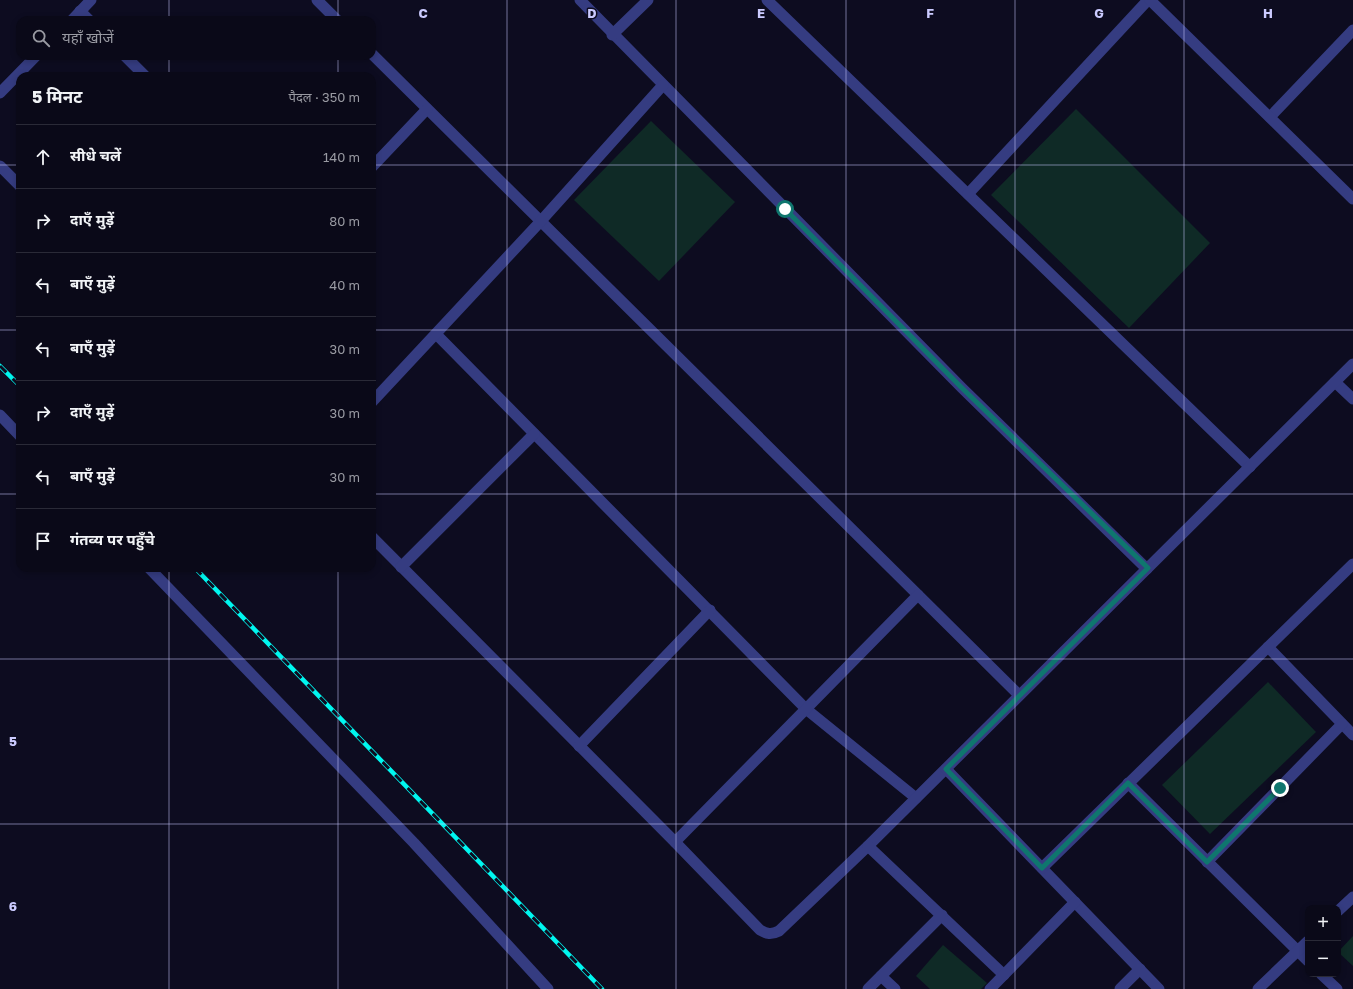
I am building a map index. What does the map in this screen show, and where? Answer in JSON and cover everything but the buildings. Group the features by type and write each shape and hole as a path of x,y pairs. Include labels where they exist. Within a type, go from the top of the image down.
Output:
{"street":[{"path":"76,16 91,0"},
{"path":"317,0 333,16"},
{"path":"580,0 962,388 1148,568"},
{"path":"612,34 648,0"},
{"path":"767,0 1250,467"},
{"path":"968,194 1149,0 1353,199"},
{"path":"80,11 85,16"},
{"path":"1270,117 1353,30"},
{"path":"376,58 1019,696"},
{"path":"20,72 32,60"},
{"path":"129,60 141,72"},
{"path":"0,93 16,77"},
{"path":"376,398 540,222 663,85"},
{"path":"376,163 427,109"},
{"path":"0,166 16,182"},
{"path":"436,334 806,709 916,798"},
{"path":"376,542 675,842 760,930 767,934 773,934 779,931 868,846 1353,364"},
{"path":"1335,382 1353,399"},
{"path":"0,416 16,432"},
{"path":"401,566 534,434"},
{"path":"1042,868 1353,564"},
{"path":"154,572 414,843 548,989"},
{"path":"675,842 918,595"},
{"path":"579,746 710,610"},
{"path":"1268,647 1353,735"},
{"path":"1207,862 1342,724"},
{"path":"946,769 1159,989"},
{"path":"1128,783 1305,958"},
{"path":"868,846 1004,974"},
{"path":"1341,909 1353,897"},
{"path":"990,989 1075,902"},
{"path":"868,989 942,915"},
{"path":"1258,989 1305,944"},
{"path":"1120,989 1140,969"},
{"path":"881,976 895,989"},
{"path":"1324,977 1337,989"}],"green space":[{"path":"1076,109 1210,243 1129,328 991,195"},
{"path":"651,121 735,202 659,281 574,200"},
{"path":"1268,682 1316,732 1210,834 1162,785"},
{"path":"1353,936 1353,966 1341,955 1341,949"},
{"path":"943,945 987,983 981,989 930,989 916,976"}],"railway":[{"path":"0,366 16,382"},
{"path":"199,572 602,989"}],"route":[{"path":"785,209 962,388 1148,568 946,769 1042,868 1128,783 1207,862 1280,788"}]}
